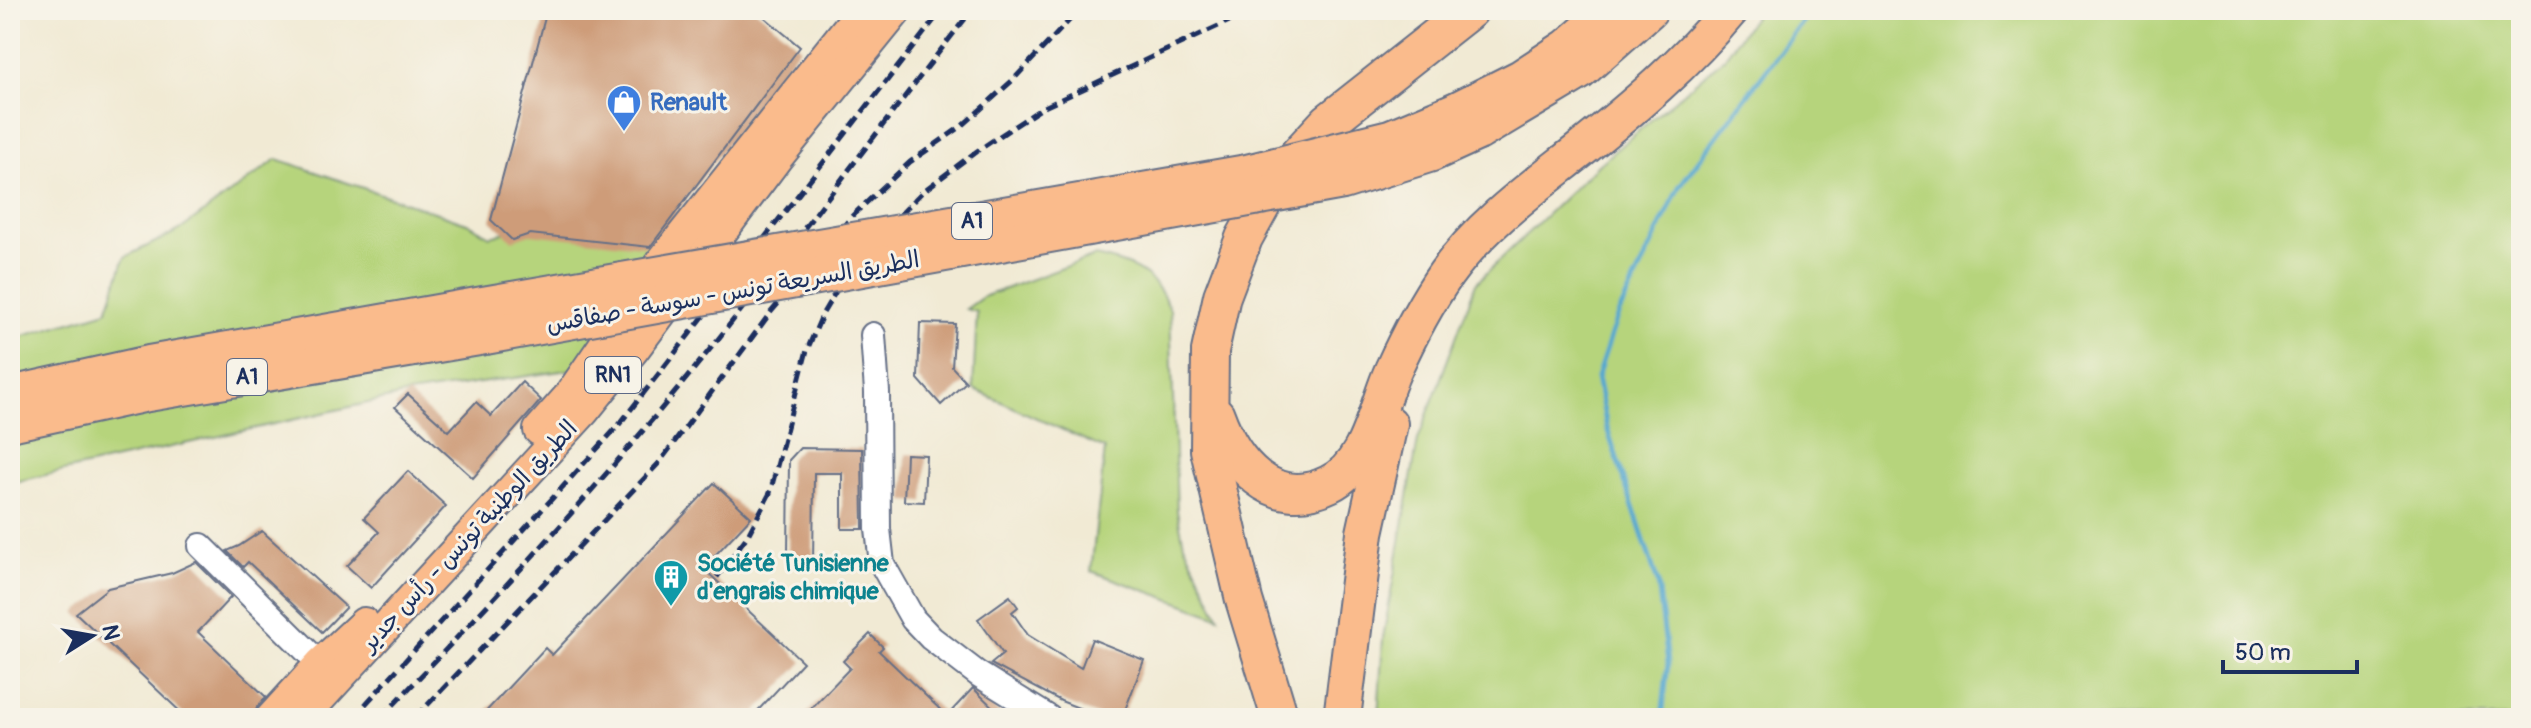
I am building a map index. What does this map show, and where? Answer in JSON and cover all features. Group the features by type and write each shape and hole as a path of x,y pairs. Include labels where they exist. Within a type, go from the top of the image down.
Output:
{"highway":[{"path":"1280,718 1244,600 1209,450 1210,351 1222,296 1244,238 1278,176 1328,122 1470,10"},
{"name":"الطريق السريعة تونس - سوسة - صفاقس","path":"10,395 136,367 484,321 1343,181 1432,153 1521,78 1568,47 1611,10"},
{"name":"الطريق السريعة تونس - سوسة - صفاقس","path":"1467,122 1580,71 1649,10"},
{"path":"1210,398 1223,435 1236,457 1264,483 1292,491 1329,484 1350,467 1363,446 1391,374 1423,310 1473,240 1516,200 1648,96 1730,10"},
{"path":"1342,718 1365,533 1390,419 1423,310"},
{"name":"الطريق السريعة تونس - سوسة - صفاقس","path":"10,423 484,321"}],"main road":[{"name":"الطريق الوطنية تونس - رأس جدير","path":"271,718 320,664 373,615 569,396 661,262 862,10"},
{"name":"الطريق الوطنية تونس - رأس جدير","path":"302,718 584,411 777,158 897,10"}],"street":[{"path":"873,335 877,392 878,529 882,564 913,619 931,638 978,674 1049,718"},
{"path":"201,546 320,664"}],"green space":[{"path":"1759,10 2521,10 2521,718 1378,718 1383,638 1418,440 1476,283 1598,165 1724,58"},
{"path":"277,159 467,223 490,236 514,230 615,219 667,244 574,369 408,394 10,483 10,340 107,311 125,257 180,230"},
{"path":"1095,256 1141,272 1158,287 1170,310 1177,511 1184,544 1219,617 1091,571 1105,449 973,389 977,312 966,309 983,297"}],"building":[{"name":"Renault","path":"547,10 756,10 800,47 650,247 530,234 512,240 491,220"},
{"path":"920,323 955,324 952,367 966,382 941,405 918,379"},
{"path":"522,382 541,400 473,478 395,407 408,394 449,431 476,402 491,416"},
{"path":"800,448 862,449 863,529 842,529 842,473 814,473 813,566 801,566 788,555 789,460"},
{"path":"906,454 926,455 924,502 904,501"},
{"path":"408,471 446,506 371,588 347,566 379,532 364,518"},
{"name":"Société Tunisienne d'engrais chimique","path":"714,483 751,517 703,568 803,662 751,718 480,718 545,648 552,655"},
{"path":"262,531 346,607 322,632 248,562 243,567 227,551"},
{"path":"196,562 231,597 198,632 266,697 257,707 254,718 187,718 76,613 108,588 172,573"},
{"path":"1010,596 1018,607 1012,612 1028,635 1081,668 1092,639 1144,660 1122,718 1104,718 1061,701 991,664 1003,654 978,619"},
{"path":"870,634 883,647 879,651 947,716 973,688 1004,718 802,718 850,668 843,661"}],"waterway":[{"path":"1662,718 1668,663 1658,583 1607,428 1597,377 1617,317 1679,187 1811,10"}],"railway":[{"path":"353,718 618,426 942,10"},
{"path":"381,718 542,546 679,388 972,10"},
{"path":"415,718 659,463 771,312 852,216 910,162 962,126 1013,80 1079,10"},
{"path":"717,577 748,535 770,493 807,350 823,313 851,266 922,192 1042,108 1253,10"}],"place":[{"name":"Renault","path":"624,133"},
{"name":"Société Tunisienne d'engrais chimique","path":"671,608"}]}
